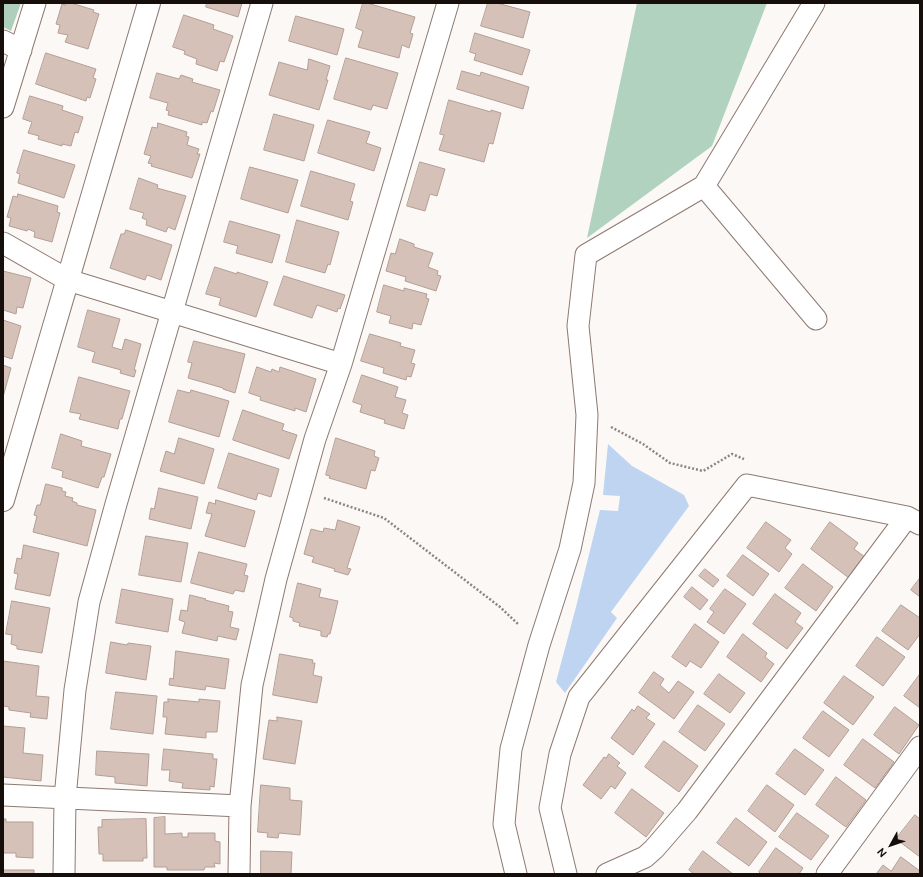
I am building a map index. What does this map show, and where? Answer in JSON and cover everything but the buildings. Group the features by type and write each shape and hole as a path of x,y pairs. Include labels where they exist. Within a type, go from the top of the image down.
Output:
{"street":[{"path":"3,107 12,45 35,3"},
{"path":"3,500 149,3"},
{"path":"64,874 65,798 74,690 89,602 116,504 262,3"},
{"path":"239,874 240,806 252,685 276,579 315,439 341,364 448,3"},
{"path":"516,874 504,824 511,749 539,644 570,549 584,483 587,415 578,326 586,254 704,186 814,3"},
{"path":"704,186 816,319"},
{"path":"3,243 68,280 341,364"},
{"path":"566,874 550,808 560,754 579,697 747,485 914,520 682,816 654,849 645,856 607,874"},
{"path":"827,874 916,761"},
{"path":"3,795 240,806"}],"path":[{"path":"587,415 643,444 670,463 703,471 732,454"},
{"path":"301,491 384,518 500,607 539,644"}],"green space":[{"path":"3,3 21,3 11,31 3,27"},
{"path":"637,3 767,3 712,146 587,238"}],"water":[{"path":"608,444 632,466 684,495 689,506 611,612 617,618 565,693 556,682 600,510 618,511 620,496 603,495"}]}
